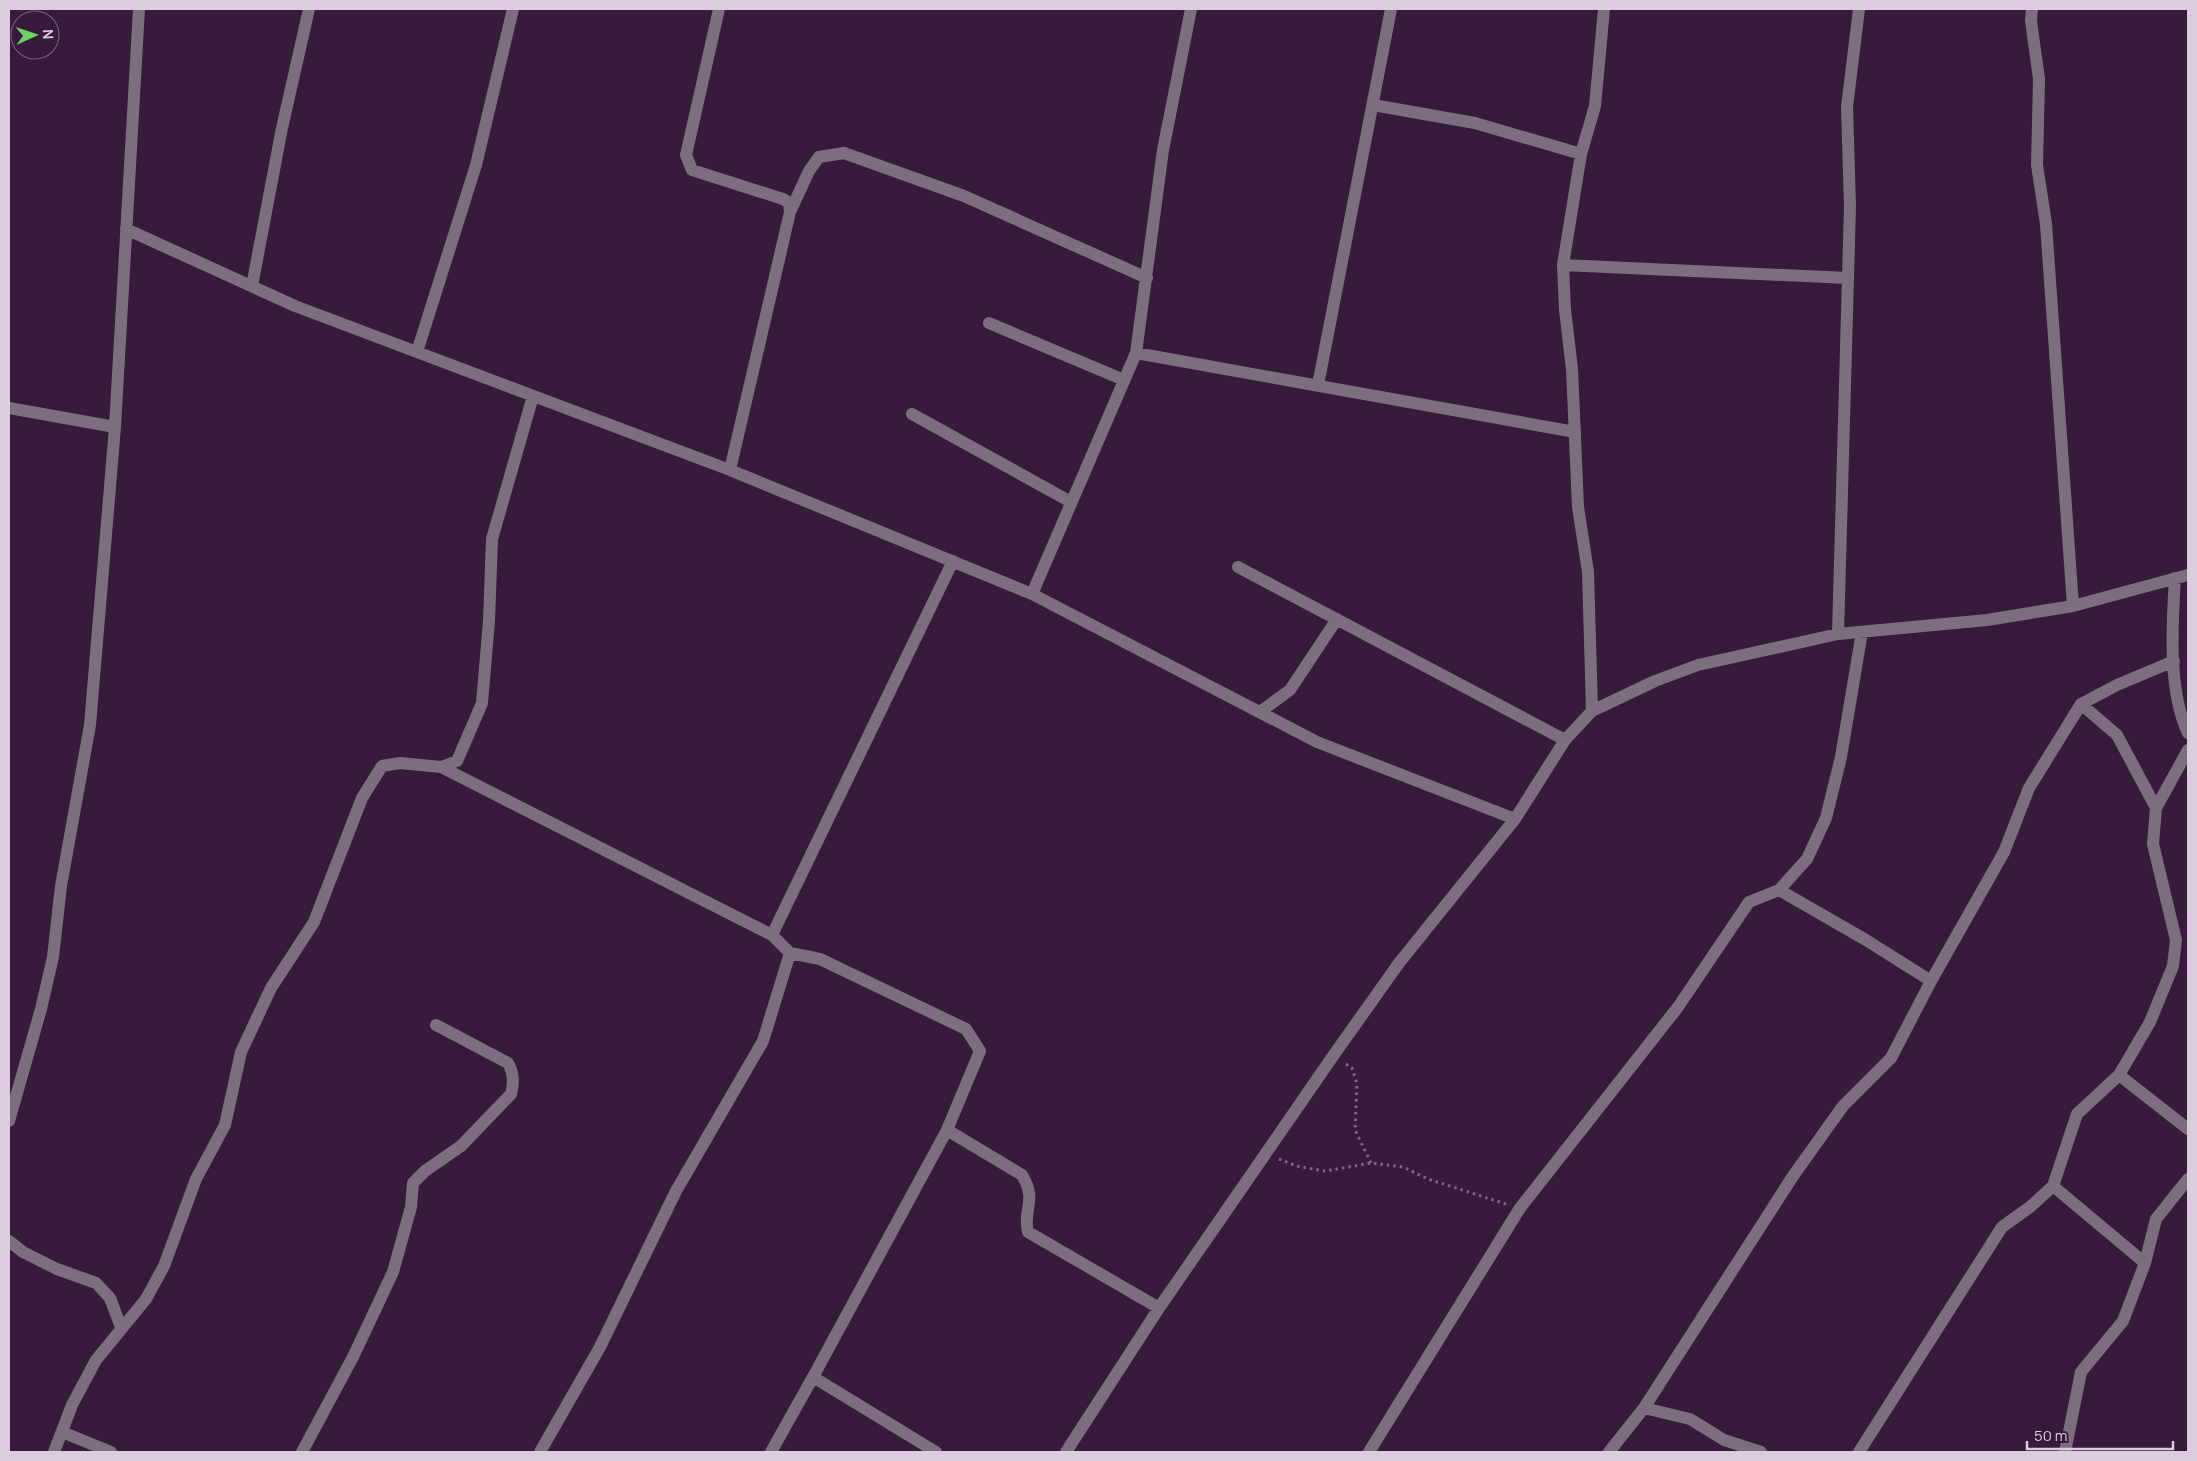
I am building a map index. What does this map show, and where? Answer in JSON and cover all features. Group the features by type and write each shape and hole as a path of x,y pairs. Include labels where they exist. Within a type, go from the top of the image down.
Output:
{"street":[{"path":"9,1121 41,1009 53,957 61,886 90,725 115,427 139,9"},
{"path":"252,286 282,128 309,9"},
{"path":"417,352 476,165 512,9"},
{"path":"719,9 686,155 692,170 783,199 789,203 790,212"},
{"path":"1032,594 1136,353 1163,150 1192,9"},
{"path":"1318,385 1392,9"},
{"path":"1592,712 1588,572 1578,507 1572,369 1565,310 1564,265 1581,154 1595,106 1604,9"},
{"path":"1838,634 1850,206 1847,107 1859,9"},
{"path":"2032,9 2031,21 2039,79 2037,165 2046,224 2073,606"},
{"path":"1373,105 1475,123 1581,154"},
{"path":"730,470 790,212 809,172 819,157 844,153 964,196 1147,278"},
{"path":"126,229 295,306 730,470 1032,594 1261,711 1317,742 1515,819"},
{"path":"1564,265 1848,278"},
{"path":"989,324 1124,380"},
{"path":"1136,353 1575,432"},
{"path":"441,767 457,761 482,703 489,621 492,539 533,396"},
{"path":"9,408 115,427"},
{"path":"912,414 1071,502"},
{"path":"772,935 953,561"},
{"path":"1238,567 1565,740"},
{"path":"1066,1452 1160,1308 1399,963 1515,819 1565,740 1592,712 1655,681 1698,665 1838,634 1987,620 2073,606 2188,575"},
{"path":"2175,578 2171,631 2179,715 2188,733"},
{"path":"1261,711 1290,690 1336,619"},
{"path":"1369,1452 1520,1208 1678,1006 1750,902 1779,890 1806,859 1826,818 1841,757 1862,632"},
{"path":"1609,1452 1644,1408 1793,1176 1843,1106 1891,1058 1931,981 2004,852 2029,788 2081,704 2117,685 2174,661"},
{"path":"2081,704 2118,735 2156,808"},
{"path":"1859,1452 2002,1227 2030,1207 2053,1186 2077,1114 2119,1075 2150,1022 2173,966 2176,940 2153,844 2156,808 2188,750"},
{"path":"54,1452 72,1405 96,1360 146,1298 164,1266 196,1179 225,1125 241,1052 271,988 314,922 362,798 382,766 400,763 441,767 772,935 790,953 820,960 966,1029 980,1051 947,1130 772,1452"},
{"path":"1779,890 1866,940 1931,981"},
{"path":"540,1452 600,1347 676,1191 763,1041 790,953"},
{"path":"302,1452 353,1357 393,1272 411,1206 413,1183 425,1171 461,1146 511,1094 513,1087 512,1070 508,1063 436,1025"},
{"path":"2119,1075 2188,1129"},
{"path":"947,1130 1022,1175 1030,1187 1028,1232 1160,1308"},
{"path":"2065,1452 2081,1372 2123,1321 2145,1262 2156,1219 2188,1179"},
{"path":"2053,1186 2145,1262"},
{"path":"9,1241 23,1252 57,1269 78,1275 100,1287 110,1298 121,1327"},
{"path":"812,1377 936,1452"},
{"path":"1644,1408 1690,1419 1737,1449 1761,1452"},
{"path":"62,1432 111,1452"}],"path":[{"path":"1333,1056 1352,1068 1357,1084 1354,1106 1354,1130 1370,1163"},
{"path":"1267,1154 1296,1166 1325,1171 1370,1163 1404,1167 1428,1179 1520,1208"}]}
